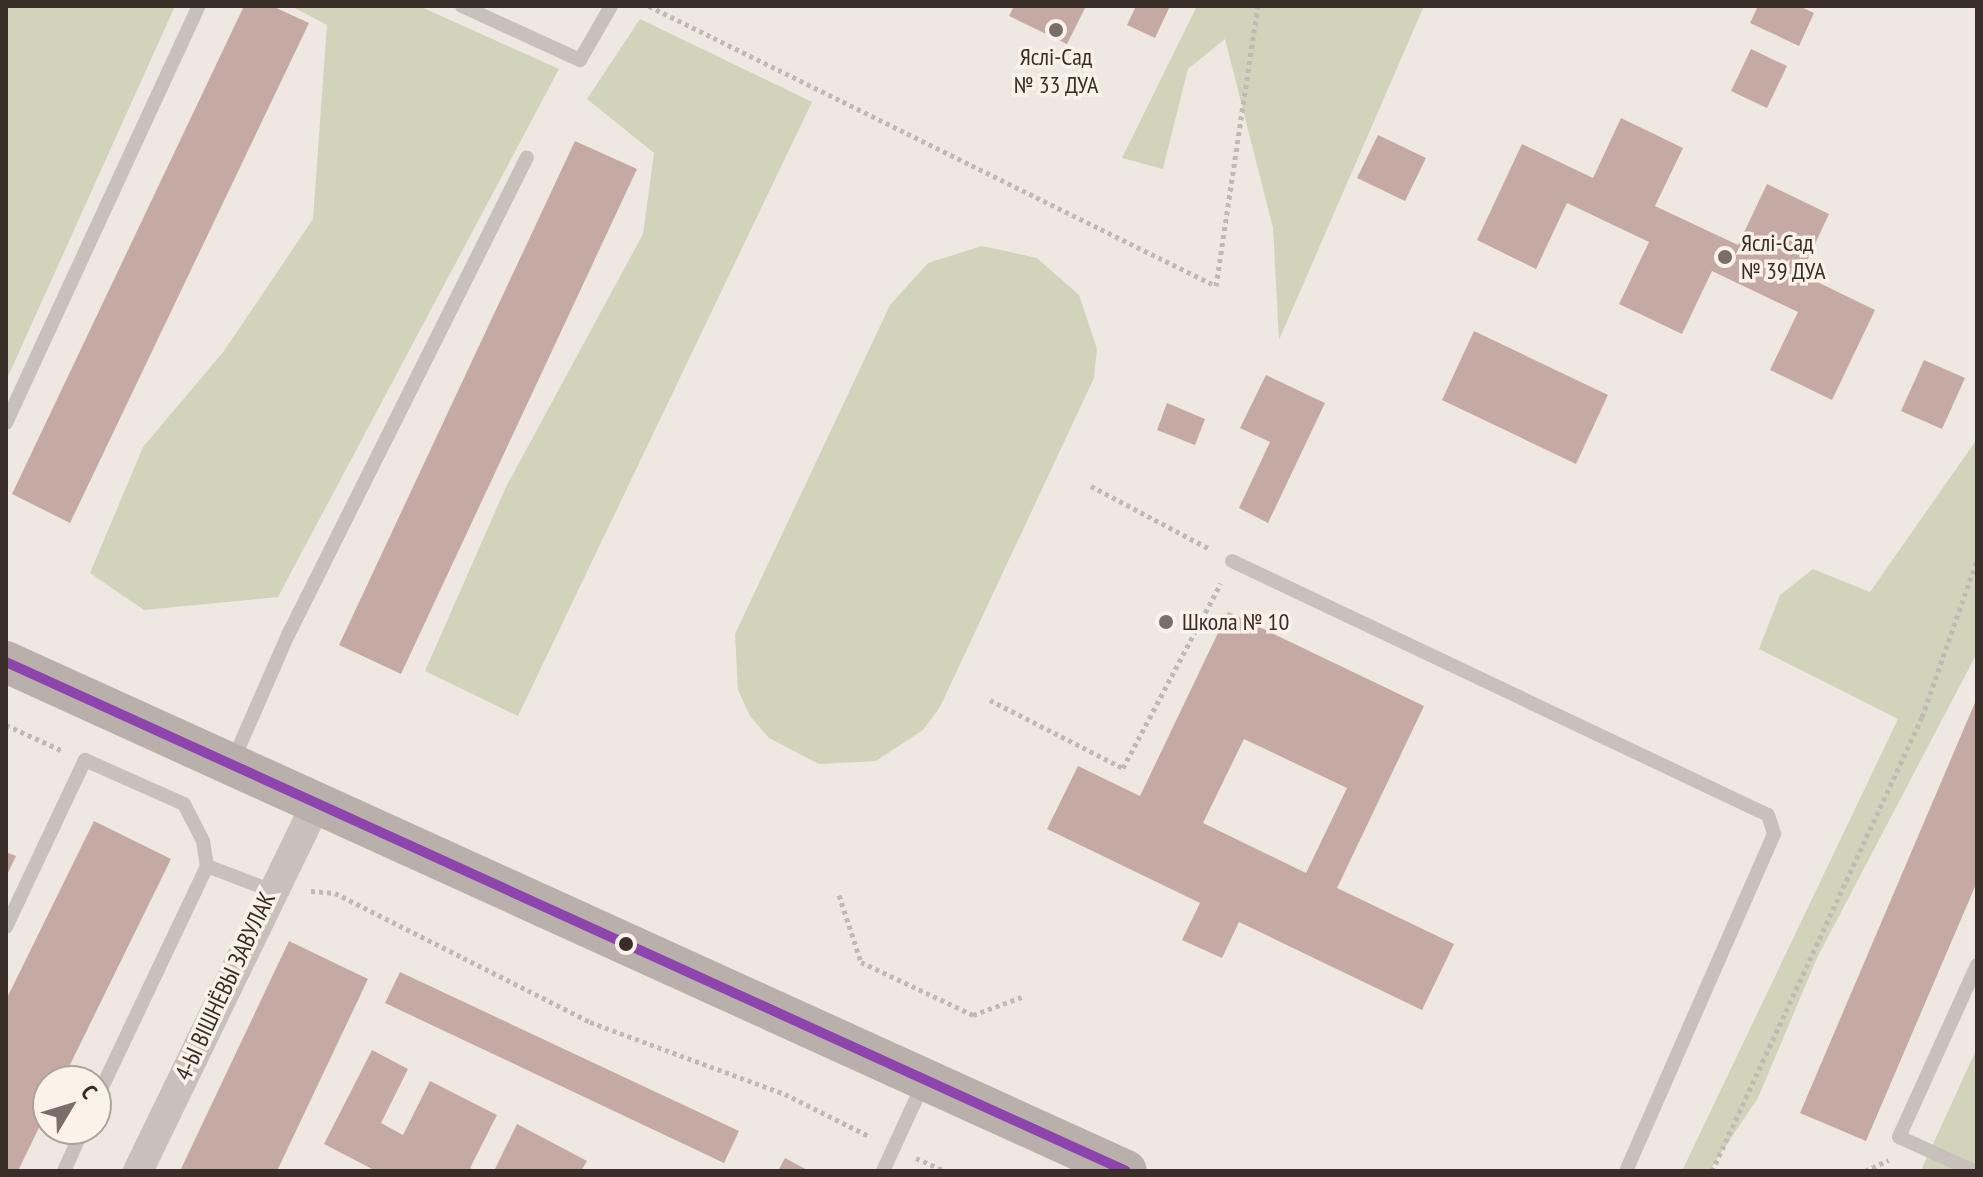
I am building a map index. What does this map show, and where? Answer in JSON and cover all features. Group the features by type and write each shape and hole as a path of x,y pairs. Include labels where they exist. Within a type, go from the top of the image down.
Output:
{"main road":[{"path":"6,662 1126,1171"}],"street":[{"name":"4-Ы ВІШНЁВЫ ЗАВУЛАК","path":"138,1171 270,890 316,804"}],"lane":[{"path":"6,423 199,6"},
{"path":"462,6 580,60 611,6"},
{"path":"232,763 288,635 527,157"},
{"path":"1232,561 1768,815 1774,834 1626,1171"},
{"path":"6,927 85,760 184,804 203,841 207,866 112,1066"},
{"path":"207,866 270,890"},
{"path":"1974,1171 1899,1137 1977,965"},
{"path":"883,1171 926,1078"},
{"path":"64,1171 76,1145"}],"path":[{"path":"649,6 1216,286 1258,6"},
{"path":"990,700 1123,768 1232,561 1091,486"},
{"path":"1712,1171 1922,717 1977,560"},
{"path":"6,725 85,760"},
{"path":"270,890 335,893 590,1022 785,1094 945,1171"},
{"path":"839,895 861,962 973,1015 1022,997"}],"green space":[{"path":"6,6 175,6 6,381"},
{"path":"291,6 419,6 559,69 278,597 144,610 90,573 143,447 224,351 313,219 327,25"},
{"path":"1197,6 1424,6 1279,340 1273,228 1225,39 1188,69 1163,169 1122,158"},
{"path":"640,19 812,102 518,716 425,671 506,487 643,234 654,153 587,99"},
{"path":"982,246 1037,258 1079,295 1097,349 1094,378 940,707 923,730 876,761 819,764 769,738 750,716 738,690 735,634 890,305 928,263"},
{"path":"1977,439 1977,653 1817,958 1758,1098 1709,1171 1682,1171 1898,719 1759,649 1780,595 1813,569 1870,592"},
{"path":"1977,1048 1977,1171 1925,1171 1922,1168"}],"building":[{"path":"244,6 272,6 309,23 70,523 12,494"},
{"name":"Яслі-Сад № 33 ДУА","path":"1014,6 1086,6 1067,44 1009,16"},
{"path":"1136,6 1170,6 1155,38 1127,25"},
{"path":"1758,6 1799,6 1814,13 1799,46 1750,23"},
{"path":"1751,49 1787,66 1767,108 1731,91"},
{"name":"Яслі-Сад № 39 ДУА","path":"1621,118 1683,148 1655,206 1738,245 1767,184 1829,214 1801,274 1875,310 1832,400 1770,370 1798,312 1712,271 1682,334 1619,304 1649,242 1567,203 1536,269 1477,240 1522,144 1593,178"},
{"path":"1378,135 1426,158 1405,201 1357,178"},
{"path":"575,141 637,169 401,674 339,645"},
{"path":"1474,331 1608,395 1576,464 1442,400"},
{"path":"1924,360 1965,378 1942,429 1901,411"},
{"path":"1266,375 1325,403 1268,523 1239,508 1270,442 1240,428"},
{"path":"1167,403 1205,419 1195,445 1157,430"},
{"path":"1228,612 1424,706 1337,888 1454,944 1422,1010 1239,922 1222,958 1182,940 1200,903 1047,829 1078,766 1140,796","holes":["1244,739 1347,788 1306,873 1203,823"]},
{"path":"1977,698 1977,882 1866,1141 1800,1113"},
{"path":"94,821 171,859 70,1065 32,1065 32,1142 18,1171 6,1171 6,1000"},
{"path":"6,852 16,856 6,877"},
{"path":"289,941 368,979 277,1171 180,1171"},
{"path":"400,972 739,1131 724,1163 385,1003"},
{"path":"372,1050 408,1069 381,1123 403,1135 430,1081 497,1115 470,1168 476,1171 376,1171 324,1144"},
{"path":"517,1124 587,1161 581,1171 494,1171"},
{"path":"785,1158 809,1171 778,1171"}],"transit line":[{"path":"6,662 1126,1171"}],"place":[{"name":"Яслі-Сад № 33 ДУА","path":"1056,30"},
{"name":"Яслі-Сад № 39 ДУА","path":"1725,257"},
{"name":"Школа № 10","path":"1166,622"}]}
